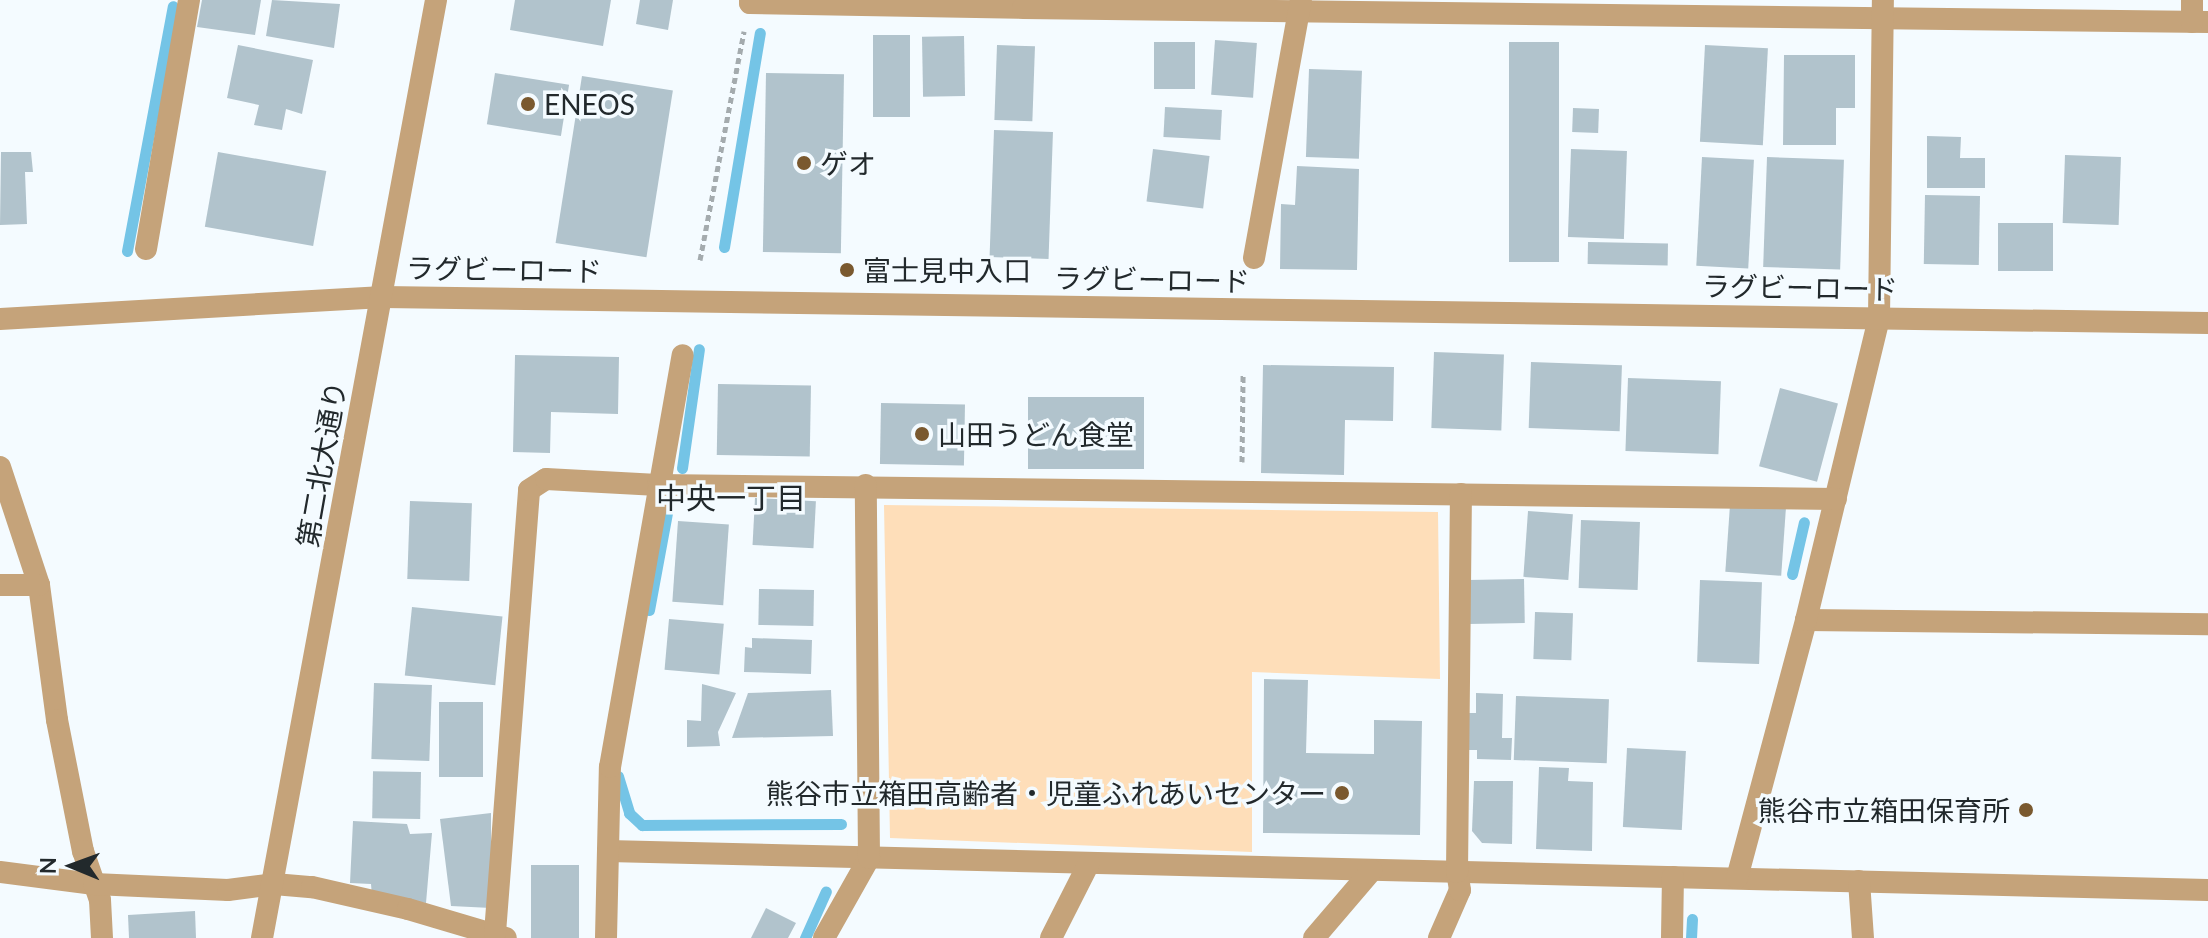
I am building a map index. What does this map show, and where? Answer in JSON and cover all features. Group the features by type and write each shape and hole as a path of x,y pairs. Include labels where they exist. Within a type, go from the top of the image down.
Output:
{"street":[{"path":"146,249 189,0"},
{"name":"第二北大通り","path":"262,938 436,0"},
{"path":"750,1 2197,15"},
{"path":"1254,258 1300,5"},
{"path":"1737,878 1806,620 1879,318 1882,10"},
{"name":"ラグビーロード","path":"0,319 383,297 2208,323"},
{"path":"606,938 610,767 683,355"},
{"path":"0,467 39,585 57,720 83,851 100,900 102,938"},
{"path":"0,872 94,884 228,890 274,884 312,887 501,936 529,490 546,479 658,485 866,485 1836,499"},
{"path":"824,938 869,858 866,485"},
{"path":"1439,938 1460,890 1457,872 1461,494"},
{"path":"0,585 39,585"},
{"path":"1806,620 2208,624"},
{"path":"608,851 2208,890"},
{"path":"1051,938 1089,863"},
{"path":"1314,938 1372,870"},
{"path":"1672,938 1673,877"},
{"path":"1859,881 1863,938"}],"path":[{"path":"700,260 750,1"},
{"path":"1242,491 1243,374"}],"shaded area":[{"path":"884,505 1438,512 1440,679 1252,672 1252,852 890,838"}],"building":[{"path":"202,0 261,0 255,35 197,27"},
{"path":"272,0 340,4 334,48 266,36"},
{"path":"515,0 611,0 603,46 510,30"},
{"path":"640,0 673,0 668,30 636,24"},
{"path":"873,35 910,35 910,117 873,117"},
{"path":"964,36 965,96 923,97 922,37"},
{"path":"1215,40 1257,43 1253,98 1211,95"},
{"path":"1154,42 1195,42 1195,89 1154,89"},
{"path":"1509,42 1559,42 1559,262 1509,262"},
{"path":"238,45 313,60 302,114 286,109 282,130 254,125 259,105 227,98"},
{"path":"997,45 1035,46 1032,121 994,120"},
{"path":"1705,45 1768,48 1763,145 1700,142"},
{"path":"1784,55 1855,55 1855,108 1836,108 1836,145 1783,145"},
{"path":"1309,69 1362,71 1359,159 1306,157"},
{"name":"ENEOS","path":"495,73 569,85 561,136 487,124"},
{"name":"ゲオ","path":"766,73 844,74 841,253 763,252"},
{"path":"582,76 673,90 646,257 556,243"},
{"path":"1165,107 1222,110 1220,140 1163,137"},
{"path":"1573,108 1599,109 1598,133 1572,132"},
{"path":"994,130 1053,132 1049,259 990,257"},
{"path":"1927,136 1961,137 1960,158 1985,158 1985,188 1927,188"},
{"path":"1153,149 1210,156 1203,209 1147,202"},
{"path":"1571,149 1627,151 1624,239 1568,237"},
{"path":"1,152 31,152 33,172 25,172 27,224 0,225"},
{"path":"218,152 326,171 313,246 205,227"},
{"path":"2065,155 2121,157 2119,225 2063,223"},
{"path":"1702,157 1754,160 1748,269 1696,266"},
{"path":"1767,157 1844,160 1840,270 1763,267"},
{"path":"1297,166 1359,169 1357,270 1280,269 1281,204 1295,205"},
{"path":"1925,195 1980,196 1979,265 1924,264"},
{"path":"1998,223 2053,223 2053,271 1998,271"},
{"path":"1588,242 1668,243 1668,265 1588,264"},
{"path":"1434,352 1504,354 1501,430 1431,428"},
{"path":"515,355 619,357 618,414 551,412 550,453 513,452"},
{"path":"1531,362 1622,365 1620,431 1529,428"},
{"path":"1263,365 1394,367 1393,421 1345,420 1344,475 1261,473"},
{"path":"1628,378 1721,381 1718,454 1625,451"},
{"path":"718,384 811,386 810,457 717,455"},
{"path":"1780,388 1838,404 1817,482 1759,466"},
{"path":"1028,397 1144,397 1144,469 1028,469"},
{"name":"山田うどん食堂","path":"881,403 965,404 964,465 880,464"},
{"path":"755,498 816,501 813,548 753,545"},
{"path":"410,501 472,503 469,581 407,579"},
{"path":"1730,505 1786,509 1781,576 1725,572"},
{"path":"1528,511 1573,514 1568,580 1523,577"},
{"path":"1581,520 1640,522 1638,590 1579,588"},
{"path":"678,521 729,525 723,605 672,602"},
{"path":"1524,579 1525,623 1469,624 1468,580"},
{"path":"1700,580 1762,582 1759,664 1697,662"},
{"path":"759,589 814,590 813,626 758,625"},
{"path":"412,607 503,617 495,685 405,676"},
{"path":"1535,612 1573,613 1571,660 1533,659"},
{"path":"669,619 724,624 719,675 665,670"},
{"path":"752,638 812,640 811,674 744,672 745,647 752,648"},
{"name":"熊谷市立箱田高齢者・児童ふれあいセンター","path":"1264,679 1308,680 1306,753 1374,754 1374,720 1422,721 1420,835 1263,833"},
{"path":"374,683 432,685 429,761 371,759"},
{"path":"702,684 736,693 718,732 720,746 687,747 687,720 701,721"},
{"path":"831,690 833,736 732,738 748,693"},
{"path":"1476,693 1503,694 1502,738 1512,738 1511,760 1477,759 1477,750 1469,750 1469,713 1476,713"},
{"path":"1516,696 1609,699 1607,763 1514,760"},
{"path":"439,702 483,702 483,777 439,777"},
{"path":"1627,748 1686,751 1682,830 1623,827"},
{"path":"1539,767 1569,768 1568,781 1593,782 1592,851 1536,849"},
{"path":"373,771 421,772 420,819 372,818"},
{"path":"1474,781 1513,781 1512,844 1482,843 1472,831"},
{"path":"491,813 491,908 451,906 440,819"},
{"path":"353,821 407,824 410,834 432,833 426,903 372,896 371,884 350,883"},
{"path":"531,865 579,865 579,938 531,938"},
{"path":"766,908 796,923 788,938 751,938"},
{"path":"195,911 196,938 129,938 128,915"}],"waterway":[{"path":"127,251 173,6"},
{"path":"724,247 760,33"},
{"path":"682,468 699,349"},
{"path":"649,610 668,507"},
{"path":"1792,574 1804,522"},
{"path":"618,776 629,813 642,825 841,824"},
{"path":"805,938 826,891"},
{"path":"1691,938 1692,919"}],"place":[{"name":"ENEOS","path":"528,104"},
{"name":"ゲオ","path":"804,163"},
{"name":"富士見中入口","path":"847,270"},
{"name":"山田うどん食堂","path":"922,434"},
{"name":"熊谷市立箱田高齢者・児童ふれあいセンター","path":"1342,793"},
{"name":"熊谷市立箱田保育所","path":"2026,810"}],"district":[{"name":"中央一丁目","path":"731,497"}]}
